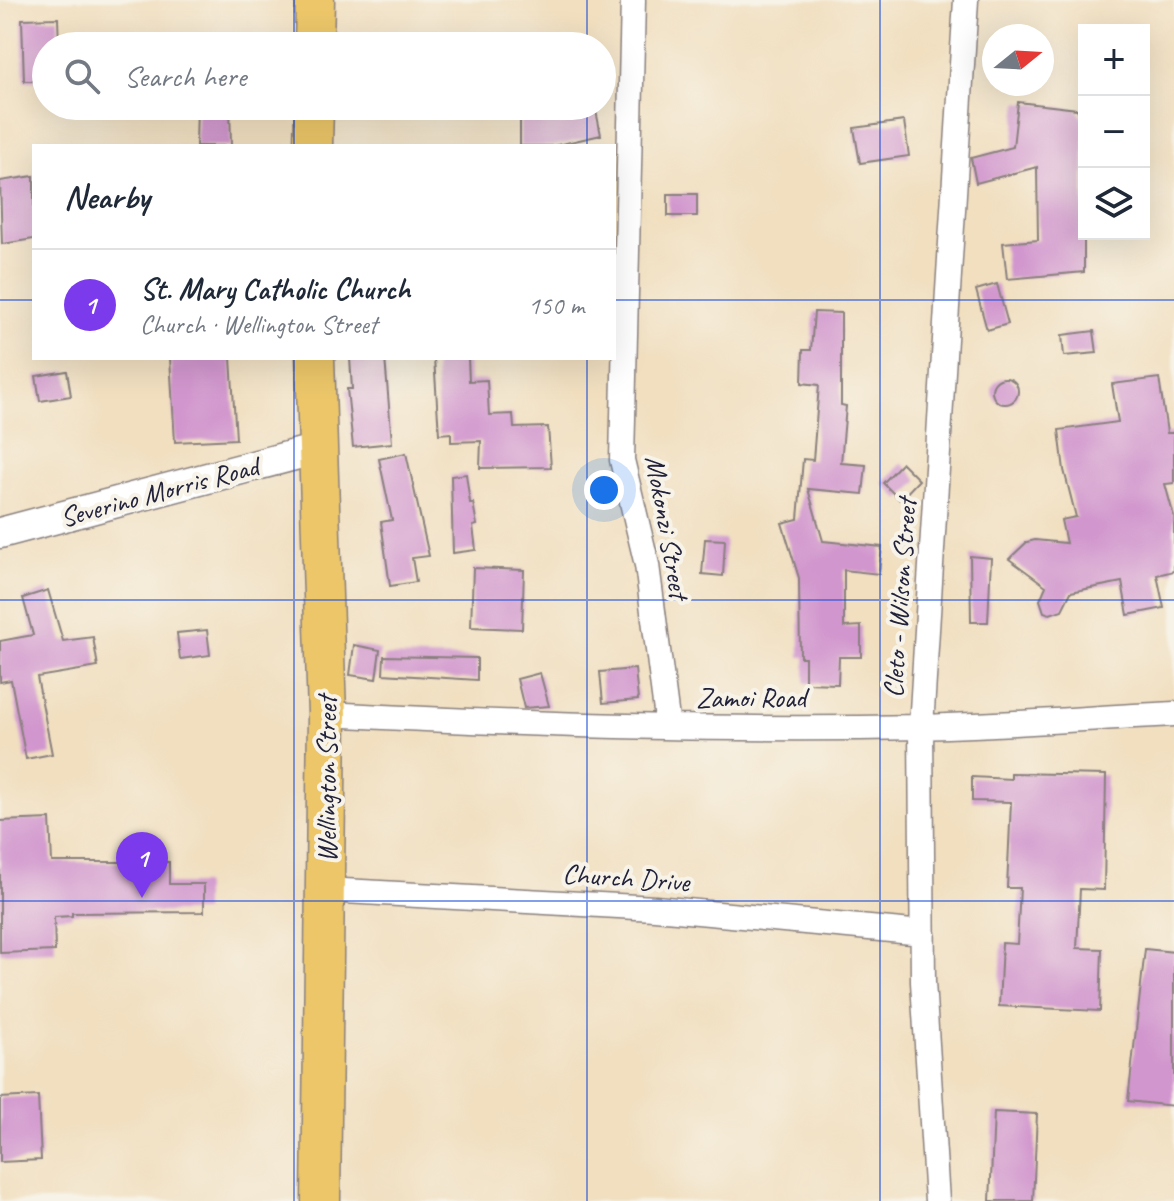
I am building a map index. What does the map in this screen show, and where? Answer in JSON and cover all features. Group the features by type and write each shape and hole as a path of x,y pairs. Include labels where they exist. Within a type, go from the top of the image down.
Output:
{"main road":[{"path":"314,32 315,0"},
{"path":"313,144 314,120"},
{"name":"Wellington Street","path":"315,360 327,714 321,1201"}],"street":[{"name":"Mokonzi Street","path":"633,0 622,460 647,565 668,727"},
{"name":"Cleto - Wilson Street","path":"937,1201 923,982 921,727 966,0"},
{"name":"Severino Morris Road","path":"0,533 317,449"},
{"name":"Zamoi Road","path":"327,714 504,724 668,727 921,727 1174,714"},
{"name":"Church Drive","path":"325,890 655,908 923,933"}],"building":[{"path":"58,18 58,32 32,32 32,81 24,81 22,19"},
{"path":"1018,102 1078,111 1078,240 1084,240 1084,272 1007,279 1003,243 1038,240 1037,167 976,183 971,158 1013,147"},
{"path":"197,120 230,120 231,144 196,144"},
{"path":"520,120 598,120 601,135 562,144 520,144"},
{"path":"904,121 909,156 860,163 854,128"},
{"path":"32,176 32,239 2,244 0,181"},
{"path":"668,194 697,194 697,216 668,216"},
{"path":"997,284 1008,324 987,330 976,290"},
{"path":"814,312 841,313 841,405 846,406 841,463 866,465 863,494 808,489 823,541 882,547 879,574 844,570 844,627 861,626 861,657 839,657 838,684 805,683 805,657 800,657 799,578 782,523 798,519 803,459 813,460 819,385 802,383 803,350 811,350"},
{"path":"1094,331 1097,353 1064,356 1062,335"},
{"path":"170,360 231,360 236,439 175,442"},
{"path":"350,360 385,360 392,443 353,447 347,389 352,389"},
{"path":"434,360 468,360 469,381 487,380 489,415 513,414 514,428 548,427 551,467 480,468 481,441 451,442 451,433 439,434"},
{"path":"67,371 71,396 40,401 36,376"},
{"path":"1005,378 1014,382 1018,391 1014,400 1005,404 996,400 992,391 996,382"},
{"path":"1159,378 1167,433 1174,433 1174,483 1165,484 1174,517 1174,571 1157,575 1164,608 1128,615 1122,582 1071,592 1062,610 1050,614 1044,612 1040,600 1046,586 1009,559 1027,542 1066,543 1061,520 1076,517 1064,470 1059,430 1118,422 1112,384"},
{"path":"406,453 429,556 412,558 416,582 390,586 381,522 392,520 379,459"},
{"path":"902,463 919,480 900,500 883,483"},
{"path":"466,474 477,525 473,526 476,550 453,553 451,476"},
{"path":"705,539 725,540 723,576 702,574"},
{"path":"970,556 991,558 988,622 971,622"},
{"path":"473,568 524,570 522,629 471,627"},
{"path":"48,590 63,641 93,637 98,667 37,677 52,754 26,759 11,680 0,682 0,641 33,635 23,598"},
{"path":"207,630 210,655 180,659 177,633"},
{"path":"354,645 380,650 376,679 350,675"},
{"path":"384,656 477,658 477,680 383,674"},
{"path":"635,669 638,700 603,703 600,672"},
{"path":"540,673 549,706 524,708 517,679"},
{"path":"1011,773 1106,775 1104,890 1080,889 1077,948 1102,949 1100,1011 999,1006 1002,943 1017,944 1020,888 1007,888 1011,802 972,801 972,777 1011,779"},
{"path":"50,819 52,862 169,862 169,884 204,884 204,912 72,913 72,916 54,917 55,951 0,953 0,821"},
{"path":"1145,949 1174,952 1174,1106 1128,1101"},
{"path":"38,1096 41,1160 0,1162 0,1098"},
{"path":"994,1112 1037,1114 1033,1201 990,1201"}],"place":[{"name":"St. Mary Catholic Church","path":"142,898"}]}
